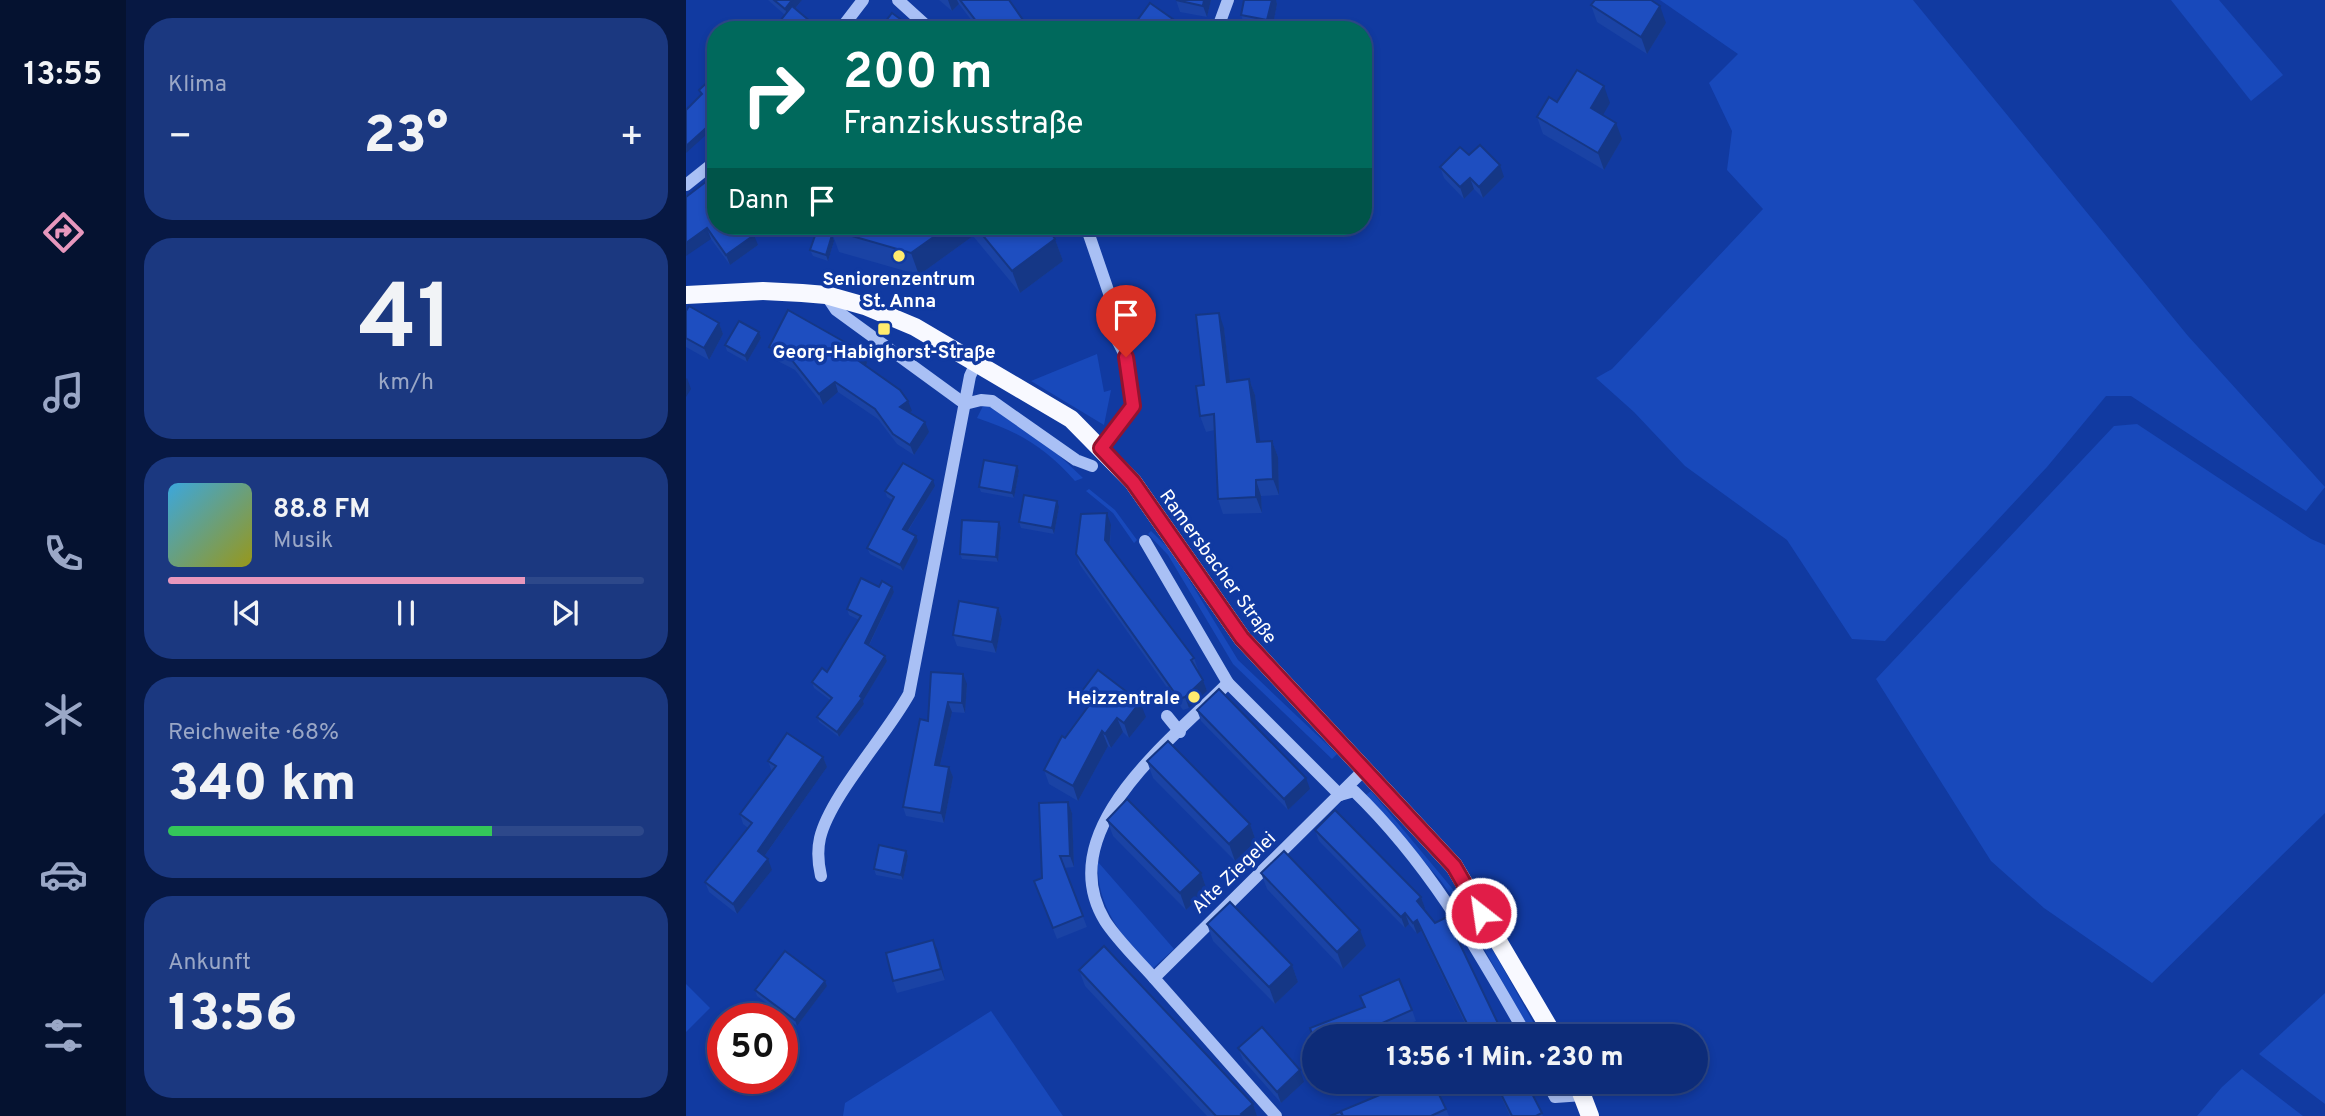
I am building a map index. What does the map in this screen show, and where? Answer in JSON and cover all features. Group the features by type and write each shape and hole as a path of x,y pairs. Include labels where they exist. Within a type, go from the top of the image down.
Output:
{"main road":[{"name":"Ramersbacher Straße","path":"686,295 763,291 827,295 866,306 915,327 1071,419 1133,482 1242,638 1454,866 1547,1024"},
{"path":"1582,1094 1590,1116"}],"street":[{"path":"847,21 863,0"},
{"path":"898,0 921,21"},
{"path":"1220,21 1228,0"},
{"path":"686,185 707,168"},
{"path":"1091,235 1112,302 1113,332 1126,357 1133,406 1101,448"},
{"path":"827,295 836,310 965,404"},
{"path":"821,876 817,857 825,822 894,721 909,694 965,404 976,363"},
{"path":"965,404 981,400 992,401 1076,460 1092,466"},
{"path":"1145,541 1228,683 1340,795 1354,791 1432,877 1463,924 1517,1024"},
{"path":"1228,683 1125,786 1110,808 1101,826 1093,860 1096,901 1105,921 1276,1116"},
{"path":"1167,716 1180,732"},
{"name":"Alte Ziegelei","path":"1154,978 1364,770"}],"shaded area":[{"path":"1660,0 1913,0 2188,336 2325,487 2306,511 2131,396 2106,396 2047,467 1885,641 1852,639 1787,540 1685,466 1634,412 1596,378 1612,369 1763,209 1727,170 1732,131 1709,83 1738,54"},
{"path":"2171,0 2219,0 2283,75 2251,101"},
{"path":"1097,354 1104,392 1111,390 1104,425 1031,381"},
{"path":"985,402 1047,444 1083,478 1075,481 1053,459 1030,442 977,418"},
{"path":"2137,424 2311,539 2325,545 2325,813 2152,983 2044,908 1991,861 1876,679 2114,426"},
{"path":"1089,489 1115,510 1137,540 1134,543 1113,513 1086,491"},
{"path":"1151,531 1172,552 1238,660 1337,754 1332,759 1233,664 1168,555 1148,534"},
{"path":"1371,791 1471,911 1534,1024 1526,1024 1465,915 1441,881 1366,795"},
{"path":"1098,862 1174,949 1151,970 1113,920 1102,894"},
{"path":"686,984 707,1005 707,1011 686,1032"},
{"path":"2325,993 2325,1104 2259,1054"},
{"path":"991,1011 1063,1116 843,1116 845,1103"},
{"path":"2242,1069 2303,1116 2197,1116"}],"building":[{"path":"774,0 792,0 785,9"},
{"path":"960,0 1009,0 1024,21 976,21"},
{"path":"1176,0 1204,0 1203,6"},
{"path":"1244,0 1272,0 1267,20 1241,15"},
{"path":"1595,0 1651,0 1660,6 1641,37 1591,5"},
{"path":"1150,3 1176,21 1137,21"},
{"path":"792,6 810,21 780,21"},
{"path":"892,13 903,21 886,21"},
{"path":"1577,70 1604,86 1591,108 1616,123 1598,153 1537,117 1549,97 1557,102"},
{"path":"707,82 707,127 686,146 686,110 702,94 699,90"},
{"path":"1480,145 1500,165 1479,187 1470,178 1460,187 1440,167 1460,147 1469,155"},
{"path":"707,181 707,228 686,243 686,197"},
{"path":"712,235 754,235 726,255"},
{"path":"815,235 832,235 826,255 810,250"},
{"path":"848,235 936,235 911,253"},
{"path":"982,235 1052,235 1055,239 1012,271"},
{"path":"689,306 719,323 704,348 686,338 686,311"},
{"path":"788,310 864,353 859,361 900,390 908,401 900,407 925,422 910,445 893,434 875,409 835,382 819,394 791,359 769,347"},
{"path":"1219,313 1227,382 1249,379 1257,442 1272,441 1273,479 1256,480 1256,497 1218,499 1214,414 1200,416 1196,386 1204,385 1196,315"},
{"path":"739,321 759,332 745,356 725,345"},
{"path":"984,460 1017,466 1012,493 979,487"},
{"path":"903,463 933,480 903,529 916,536 900,565 867,548 894,497 885,491"},
{"path":"1024,495 1057,501 1052,528 1019,522"},
{"path":"1107,513 1105,540 1194,658 1191,660 1203,680 1185,697 1179,699 1076,554 1081,514"},
{"path":"962,520 999,522 996,557 960,554"},
{"path":"861,578 879,587 882,581 892,587 865,643 885,656 860,696 862,698 837,732 817,717 832,698 812,682 822,668 827,672 861,616 847,609"},
{"path":"959,601 998,608 992,642 953,635"},
{"path":"1098,670 1140,702 1124,723 1117,718 1105,734 1102,731 1073,786 1044,770 1062,736 1065,738 1093,700 1082,691"},
{"path":"931,672 963,674 962,703 948,702 935,765 949,767 941,813 903,807 920,719 928,721"},
{"path":"1219,689 1306,778 1284,799 1197,710"},
{"path":"787,733 823,757 758,851 768,859 733,904 705,882 752,823 740,814 776,766 768,761"},
{"path":"1168,741 1250,824 1229,844 1147,761"},
{"path":"1127,799 1201,873 1180,893 1107,820"},
{"path":"1068,802 1070,856 1060,856 1083,916 1053,928 1034,881 1042,878 1039,803"},
{"path":"1335,810 1421,897 1417,901 1435,923 1447,917 1498,1024 1467,1024 1417,920 1413,923 1405,913 1401,917 1315,830"},
{"path":"879,845 906,851 901,875 874,869"},
{"path":"1284,851 1360,930 1337,952 1261,873"},
{"path":"1230,902 1292,965 1269,987 1207,924"},
{"path":"933,940 941,969 893,981 886,953"},
{"path":"1104,946 1253,1104 1241,1114 1243,1116 1216,1116 1079,970"},
{"path":"785,951 825,981 798,1016 798,1003 772,1003 755,990"},
{"path":"1399,979 1412,1010 1380,1024 1320,1024 1365,1007 1360,996"},
{"path":"1262,1027 1300,1070 1277,1092 1238,1048"},
{"path":"1382,1094 1439,1094 1446,1109 1431,1116 1343,1116 1341,1111"},
{"path":"1501,1094 1532,1094 1542,1113 1536,1116 1512,1116"}],"place":[{"name":"Seniorenzentrum St. Anna","path":"899,256"},
{"name":"Georg-Habighorst-Straße","path":"884,329"},
{"name":"Heizzentrale","path":"1194,697"}],"route":[{"path":"1126,357 1133,406 1130,414 1101,448 1133,482 1242,638 1310,713 1418,824 1454,866 1481,913"}]}
